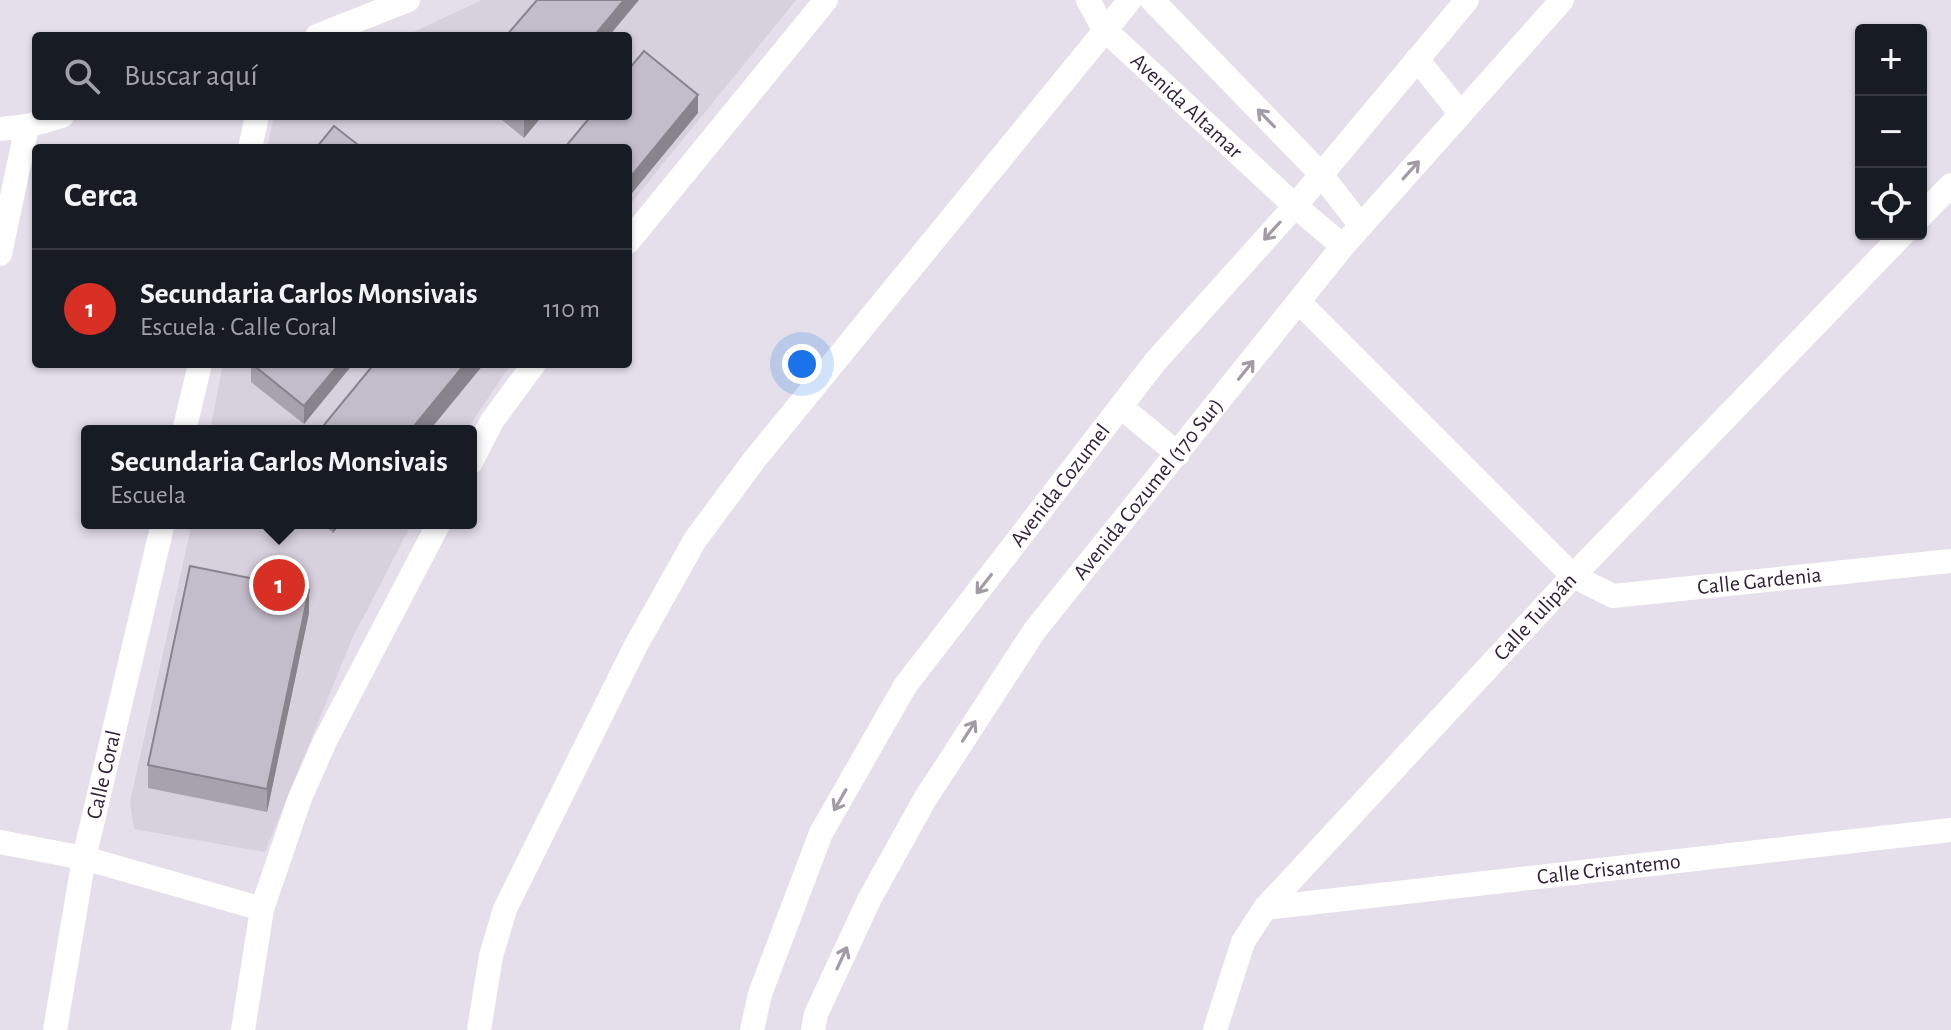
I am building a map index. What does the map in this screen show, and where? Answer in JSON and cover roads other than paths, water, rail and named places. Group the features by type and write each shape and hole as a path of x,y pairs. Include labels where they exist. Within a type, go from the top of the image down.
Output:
{"street":[{"path":"327,32 408,0"},
{"path":"632,237 826,0"},
{"name":"Avenida Altamar","path":"1088,0 1104,29 1295,206 1343,246"},
{"path":"479,1030 491,956 505,909 635,647 695,540 765,447 1130,0"},
{"name":"Avenida Altamar","path":"1152,0 1320,173 1361,226"},
{"name":"Avenida Cozumel","path":"752,1030 760,994 821,833 905,686 1155,362 1295,206 1467,0"},
{"name":"Avenida Cozumel (170 Sur)","path":"813,1030 816,1014 870,898 925,799 1035,630 1343,246 1562,0"},
{"path":"1417,59 1461,114"},
{"path":"0,129 48,120"},
{"path":"251,144 256,120"},
{"path":"0,254 27,126"},
{"path":"1927,210 1951,185"},
{"name":"Calle Tulipán","path":"1215,1030 1243,942 1265,908 1573,576 1897,240"},
{"name":"Calle Gardenia","path":"1300,303 1573,576 1613,596 1951,561"},
{"path":"185,425 199,368"},
{"path":"477,450 492,421 531,368"},
{"path":"1121,407 1178,454"},
{"name":"Calle Coral","path":"55,1030 84,858 162,529"},
{"path":"243,1030 262,909 300,798 326,739 436,529"},
{"name":"Calle Crisantemo","path":"1265,908 1951,830"},
{"path":"0,842 84,858 262,909"}],"place":[{"name":"Secundaria Carlos Monsivais","path":"279,585"}]}
